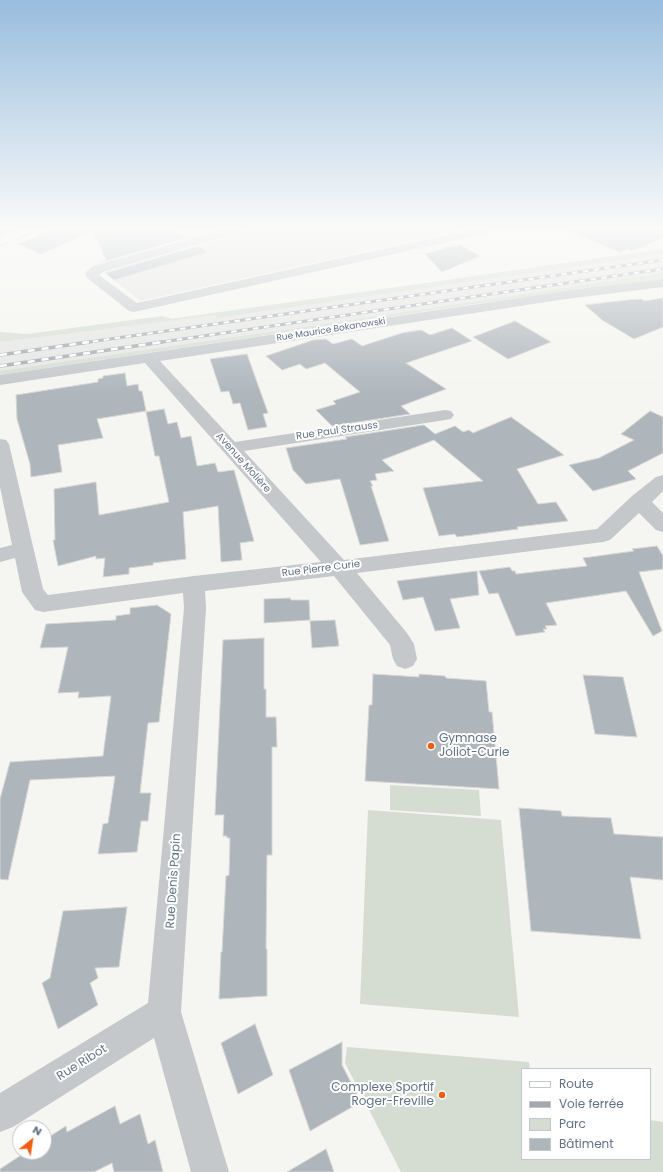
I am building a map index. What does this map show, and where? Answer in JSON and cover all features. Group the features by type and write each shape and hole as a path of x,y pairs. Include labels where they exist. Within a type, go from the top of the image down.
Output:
{"street":[{"path":"103,285 134,308 239,285"},
{"name":"Rue Maurice Bokanowski","path":"0,380 566,294 641,285"},
{"name":"Avenue Molière","path":"148,357 339,568 402,644 405,659"},
{"name":"Rue Paul Strauss","path":"229,448 444,415"},
{"path":"0,444 23,549 0,555"},
{"name":"Rue Pierre Curie","path":"23,549 33,592 43,604 62,603 194,584 339,568 603,535 663,481"},
{"path":"639,501 663,525"},
{"name":"Rue Denis Papin","path":"194,584 195,608 164,1012 210,1172"},
{"name":"Rue Ribot","path":"0,1114 164,1012"}],"shaded area":[{"path":"120,285 214,285 140,301"},
{"path":"418,285 603,285 0,372 0,342"}],"green space":[{"path":"413,285 449,285 217,318 216,315 0,342 0,332 27,334 162,316 173,319"},
{"path":"586,285 620,285 475,304 0,375 0,371"},
{"path":"390,785 479,790 481,816 390,810"},
{"path":"368,810 501,820 519,1017 360,1004"},
{"name":"Complexe Sportif Roger-Freville","path":"347,1047 529,1062 530,1068 521,1068 521,1160 651,1160 651,1120 663,1122 663,1172 401,1172 345,1063"}],"building":[{"path":"663,298 663,327 634,339 602,320 585,305 627,300 642,299 644,301"},
{"path":"515,321 551,342 508,359 473,337"},
{"path":"452,328 472,341 406,363 446,389 401,406 410,414 332,426 316,410 336,404 333,401 360,392 325,363 306,369 300,364 282,370 266,356 313,340 326,339 333,344 352,339 362,346 402,333 421,330 430,335"},
{"path":"247,354 268,413 263,414 267,427 248,430 240,403 233,404 229,391 221,392 210,359"},
{"path":"125,373 127,386 138,384 139,391 142,391 146,411 97,419 103,438 58,445 62,472 31,477 30,464 17,419 16,395 98,382 98,379 103,378 103,376"},
{"path":"164,409 168,424 177,422 181,438 191,436 197,466 215,463 218,472 234,470 254,541 240,543 242,560 221,562 218,506 183,512 186,559 129,568 129,574 103,577 105,558 96,559 96,556 58,566 53,540 55,540 54,489 96,482 99,515 169,502 159,456 155,456 146,412"},
{"path":"650,411 663,417 663,453 628,471 636,479 593,491 569,465 599,458 634,440 621,434"},
{"path":"511,417 564,455 517,469 538,504 556,502 568,521 517,527 518,529 457,537 455,534 439,536 423,488 483,481 434,440 382,460 394,471 375,474 377,480 370,481 373,486 371,486 389,541 360,545 340,479 306,484 293,470 286,448 424,425 435,434 455,426 463,432 469,430 473,433"},
{"path":"657,546 663,556 663,569 639,572 662,631 653,636 626,591 546,603 557,625 545,626 547,629 543,629 545,632 516,636 498,593 489,594 479,571 510,567 516,574 587,566 583,558 634,551 632,549"},
{"path":"477,571 479,595 450,599 460,628 435,631 423,597 403,600 397,581"},
{"path":"290,598 291,600 309,600 310,620 264,623 264,599"},
{"path":"157,605 171,614 159,722 148,723 140,793 151,793 148,821 141,821 137,852 98,854 103,824 108,823 115,776 30,780 8,880 0,879 0,799 10,762 103,756 111,696 78,698 79,692 58,693 68,647 40,648 46,624 116,620 116,616 130,614 130,608"},
{"path":"335,620 339,646 312,648 310,621"},
{"path":"264,638 264,689 266,689 266,717 276,717 277,747 272,747 272,855 267,855 267,996 219,999 226,876 229,875 230,838 223,836 224,815 215,815 223,640"},
{"name":"Gymnase Joliot-Curie","path":"373,674 419,677 419,674 486,681 489,712 492,712 499,789 365,781 369,705 372,705"},
{"path":"583,675 623,677 637,737 595,734"},
{"path":"519,808 561,811 562,816 611,818 614,834 663,837 663,880 630,877 641,939 531,931"},
{"path":"127,907 119,967 95,968 98,978 90,983 98,1005 58,1029 42,983 50,978 63,911"},
{"path":"255,1024 273,1075 238,1094 221,1043"},
{"path":"342,1042 342,1065 361,1102 310,1131 289,1070"},
{"path":"115,1106 120,1124 140,1114 148,1144 155,1140 163,1172 114,1172 112,1163 94,1172 0,1172 0,1169 14,1160 52,1160 52,1135 66,1126 67,1132"},
{"path":"326,1149 334,1172 287,1172"}],"railway":[{"path":"89,342 490,285"},
{"path":"155,343 555,285"},
{"path":"0,355 89,342"},
{"path":"82,343 89,342"},
{"path":"0,366 162,342"}],"place":[{"name":"Gymnase Joliot-Curie","path":"431,746"},
{"name":"Complexe Sportif Roger-Freville","path":"442,1095"}]}
